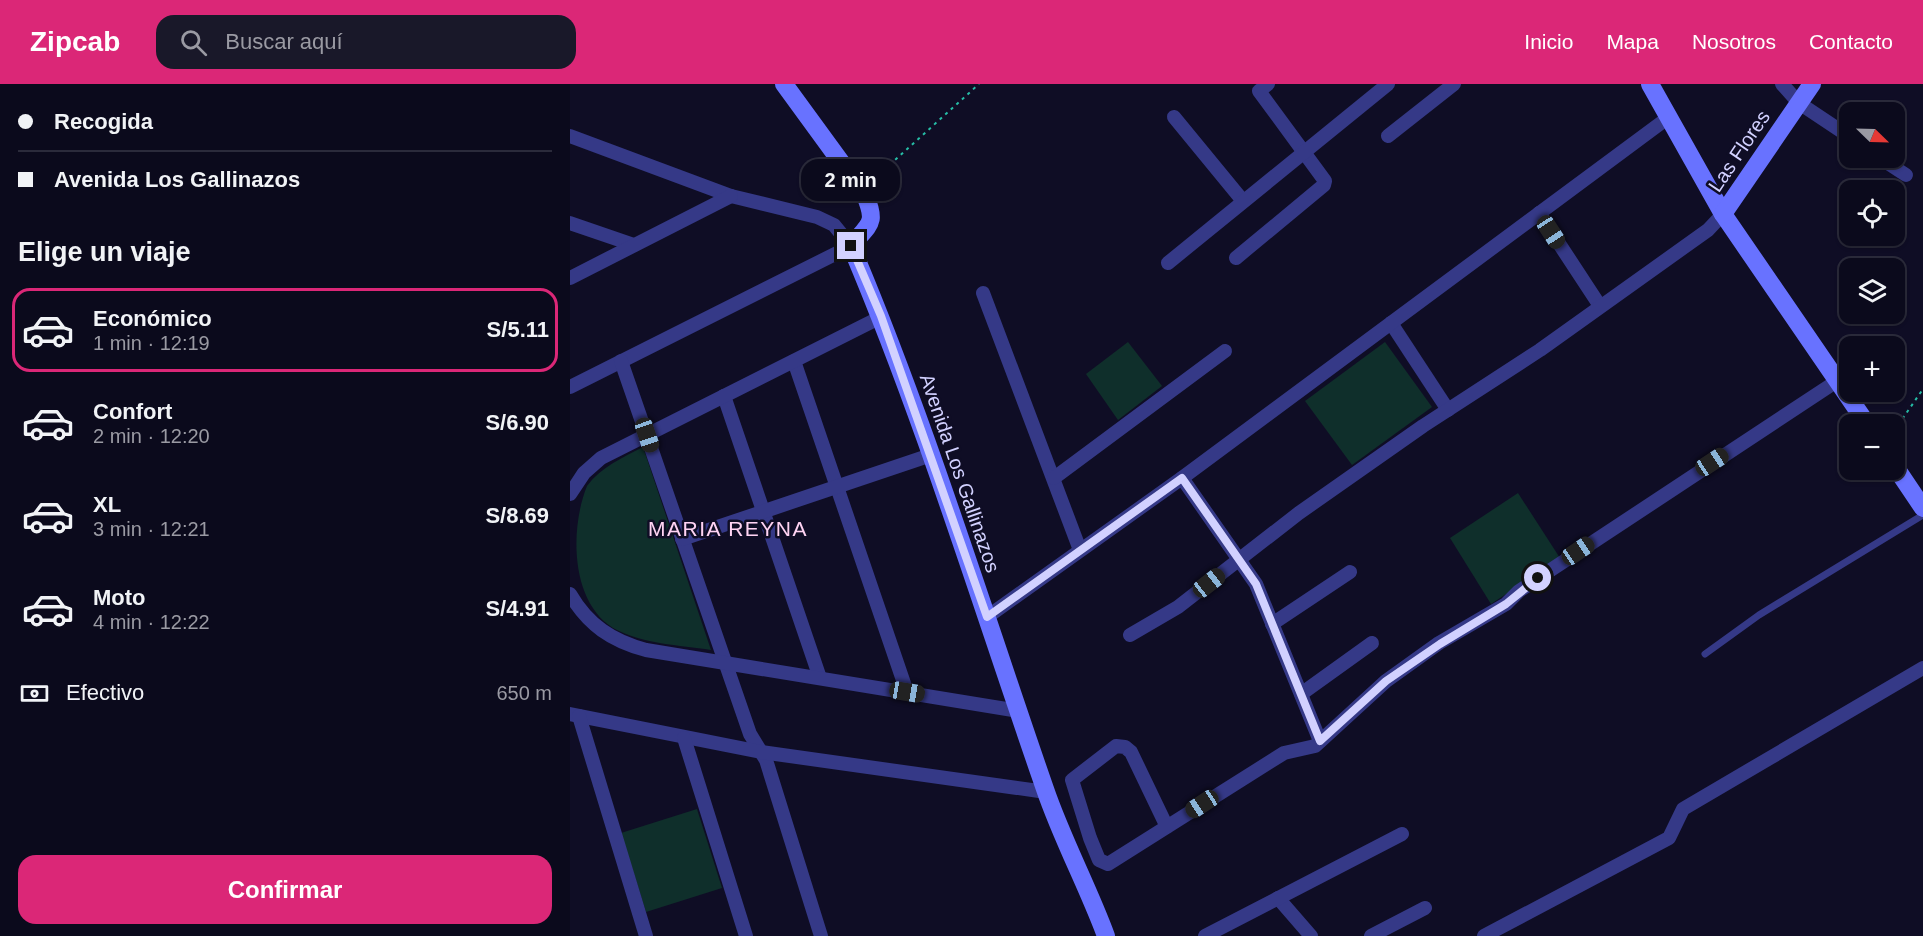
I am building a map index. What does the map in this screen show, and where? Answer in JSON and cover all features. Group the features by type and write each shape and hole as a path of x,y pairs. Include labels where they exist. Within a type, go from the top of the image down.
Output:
{"street":[{"path":"570,387 851,246 872,221 873,213 862,190 783,84"},
{"path":"1236,258 1324,185 1325,181 1259,91 1268,84"},
{"path":"1388,136 1454,84"},
{"path":"1650,84 1724,214 1860,414"},
{"path":"1782,84 1799,103 1839,130"},
{"name":"Las Flores","path":"1724,214 1812,84"},
{"path":"1167,263 1383,85"},
{"path":"1174,117 1243,201"},
{"path":"989,615 1182,478 1669,117"},
{"path":"570,136 731,196 817,217 834,225 851,246"},
{"path":"1895,168 1906,175"},
{"path":"570,278 731,196"},
{"path":"1539,213 1599,306"},
{"path":"1131,636 1178,607 1299,513 1448,410 1540,350 1708,230 1724,214"},
{"path":"570,223 634,245"},
{"name":"Avenida Los Gallinazos","path":"851,246 881,316 989,615 1046,792 1106,936"},
{"path":"983,293 1080,550"},
{"path":"570,494 584,473 602,458 881,316"},
{"path":"1390,323 1448,410"},
{"path":"1054,478 1225,351"},
{"path":"621,361 750,734 766,760 821,936"},
{"path":"794,361 907,692"},
{"path":"1167,827 1131,752 1125,747 1116,746 1072,780 1089,838 1103,864 1108,864 1167,827 1284,753 1315,746 1386,681 1440,644 1506,604 1519,591 1837,381"},
{"path":"724,396 820,678"},
{"path":"682,538 931,456"},
{"path":"1182,478 1256,584 1320,741"},
{"path":"1904,480 1923,508"},
{"path":"1272,624 1350,572"},
{"path":"570,594 592,624 607,636 626,645 1019,711"},
{"path":"1301,694 1372,643"},
{"path":"1484,936 1669,837 1683,809 1923,668"},
{"path":"646,936 574,715 761,753 1046,792"},
{"path":"684,738 746,936"},
{"path":"1205,936 1402,834"},
{"path":"1278,898 1311,936"},
{"path":"1371,936 1425,908"}],"lane":[{"path":"1705,654 1760,615 1923,514"}],"path":[{"path":"862,190 979,84"},
{"path":"1905,415 1923,389"}],"green space":[{"path":"1128,342 1162,386 1118,420 1086,374"},
{"path":"1385,342 1432,407 1352,465 1305,401"},
{"path":"643,447 711,650 648,641 613,628 599,616 588,600 581,582 576,542 581,503 587,486 605,468"},
{"path":"1518,493 1560,558 1491,604 1450,538"},
{"path":"697,809 722,888 646,912 621,833"}],"district":[{"name":"MARIA REYNA","path":"728,529"}],"route":[{"path":"851,246 881,316 987,617 1182,478 1256,584 1320,741 1386,681 1440,644 1506,604 1519,591 1538,578"}]}
